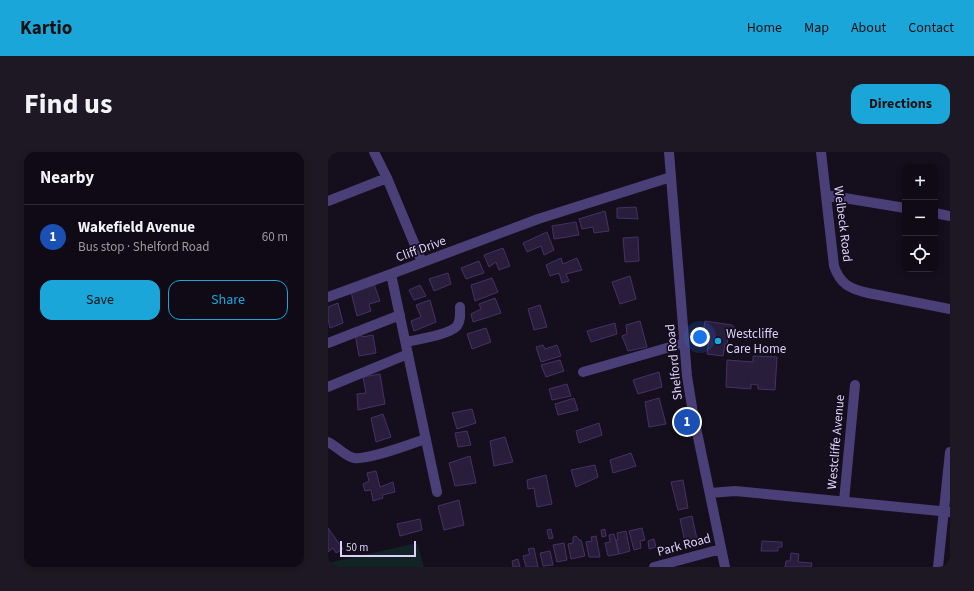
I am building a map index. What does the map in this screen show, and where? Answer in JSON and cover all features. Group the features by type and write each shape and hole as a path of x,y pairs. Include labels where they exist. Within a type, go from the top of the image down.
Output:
{"street":[{"path":"374,152 387,178 422,262"},
{"name":"Shelford Road","path":"669,152 684,343 693,413 725,567"},
{"name":"Welbeck Road","path":"821,152 834,266 838,276 844,284 854,290 950,309"},
{"name":"Cliff Drive","path":"437,492 391,274 538,219 671,177"},
{"path":"328,201 387,178"},
{"path":"826,195 902,208"},
{"path":"938,214 950,216"},
{"path":"328,297 391,274"},
{"path":"406,342 448,331 457,326 461,318 460,307"},
{"path":"328,343 400,315"},
{"path":"583,372 684,343"},
{"path":"328,387 408,354"},
{"name":"Westcliffe Avenue","path":"844,501 855,385"},
{"path":"328,442 354,458 371,456 426,439"},
{"path":"938,567 946,512 950,452"},
{"path":"710,493 735,491 946,512"},
{"name":"Park Road","path":"654,567 722,548"}],"shaded area":[{"path":"417,543 424,567 328,567 328,563"}],"building":[{"path":"636,207 638,219 617,218 617,208"},
{"path":"605,211 609,231 594,233 593,227 582,229 579,219"},
{"path":"576,222 579,235 554,239 552,226"},
{"path":"547,232 554,250 544,255 541,246 527,252 523,243"},
{"path":"638,237 639,261 625,262 623,238"},
{"path":"503,248 510,266 499,270 496,262 489,267 484,255"},
{"path":"561,258 563,264 577,258 582,270 566,274 569,281 562,283 559,273 550,276 546,265"},
{"path":"479,261 484,273 466,279 461,268"},
{"path":"448,273 451,284 434,291 429,279"},
{"path":"630,276 636,299 620,304 612,282"},
{"path":"492,278 498,292 475,301 471,285"},
{"path":"374,284 380,301 369,304 371,311 357,316 351,292"},
{"path":"420,285 426,296 414,300 409,290"},
{"path":"495,298 501,313 473,322 471,314 481,309 479,304"},
{"path":"430,300 436,322 414,331 411,321 421,317 416,305"},
{"path":"338,303 343,323 330,328 328,307"},
{"path":"540,305 547,327 534,330 528,309"},
{"path":"640,321 647,347 628,351 622,336 627,334 626,325"},
{"name":"Westcliffe Care Home","path":"705,321 732,325 734,327 733,336 728,338 727,344 725,344 723,356 707,354 709,338 703,334"},
{"path":"615,323 617,334 591,342 587,331"},
{"path":"486,328 491,342 472,349 467,334"},
{"path":"361,332 362,337 373,335 376,353 359,356 355,334"},
{"path":"543,345 545,349 557,345 561,356 541,362 536,347"},
{"path":"753,356 777,357 775,390 758,389 758,385 751,384 751,389 726,387 727,360 753,362"},
{"path":"560,360 564,371 546,377 541,365"},
{"path":"659,372 662,387 638,394 633,380"},
{"path":"380,374 385,404 358,410 357,394 366,393 363,377"},
{"path":"567,384 571,396 552,400 549,389"},
{"path":"574,398 578,410 558,415 555,404"},
{"path":"659,398 666,424 649,427 645,402"},
{"path":"472,409 476,423 457,429 452,413"},
{"path":"383,414 391,437 376,442 371,418"},
{"path":"599,423 602,435 579,443 576,431"},
{"path":"467,431 471,445 458,447 455,433"},
{"path":"505,437 513,462 494,466 490,441"},
{"path":"631,453 636,466 613,473 610,460"},
{"path":"470,456 476,483 455,486 449,463"},
{"path":"595,465 598,477 576,487 571,470"},
{"path":"376,471 380,487 393,482 395,492 382,495 383,498 373,501 371,490 365,491 363,484 369,481 367,473"},
{"path":"546,475 552,504 537,507 534,488 528,489 527,480"},
{"path":"683,480 688,508 678,510 671,482"},
{"path":"459,500 464,525 444,530 438,506"},
{"path":"692,516 697,539 685,542 680,519"},
{"path":"420,519 422,530 400,536 397,524"},
{"path":"328,528 343,549 336,553 333,548 328,552"},
{"path":"642,528 645,540 640,541 641,548 634,550 629,531"},
{"path":"551,529 553,538 549,539 547,530"},
{"path":"605,529 606,536 602,537 601,530"},
{"path":"626,531 630,551 619,554 616,540 618,540 617,533"},
{"path":"614,534 619,554 608,556 605,543 610,542 609,535"},
{"path":"576,536 579,540 581,540 585,556 571,559 568,544 573,543 573,537"},
{"path":"596,536 600,557 589,557 586,542 592,541 591,537"},
{"path":"654,539 656,547 649,549 648,541"},
{"path":"762,541 782,542 782,547 778,547 778,551 761,551"},
{"path":"564,543 567,560 557,562 553,545"},
{"path":"534,548 538,567 526,567 523,556 530,554 528,549"},
{"path":"550,551 553,565 543,566 540,553"},
{"path":"791,553 799,554 798,562 812,563 811,567 785,567 786,561 790,561"},
{"path":"518,559 520,567 513,567 512,561"}],"place":[{"name":"Westcliffe Care Home","path":"718,341"},
{"name":"Wakefield Avenue","path":"687,422"}]}
